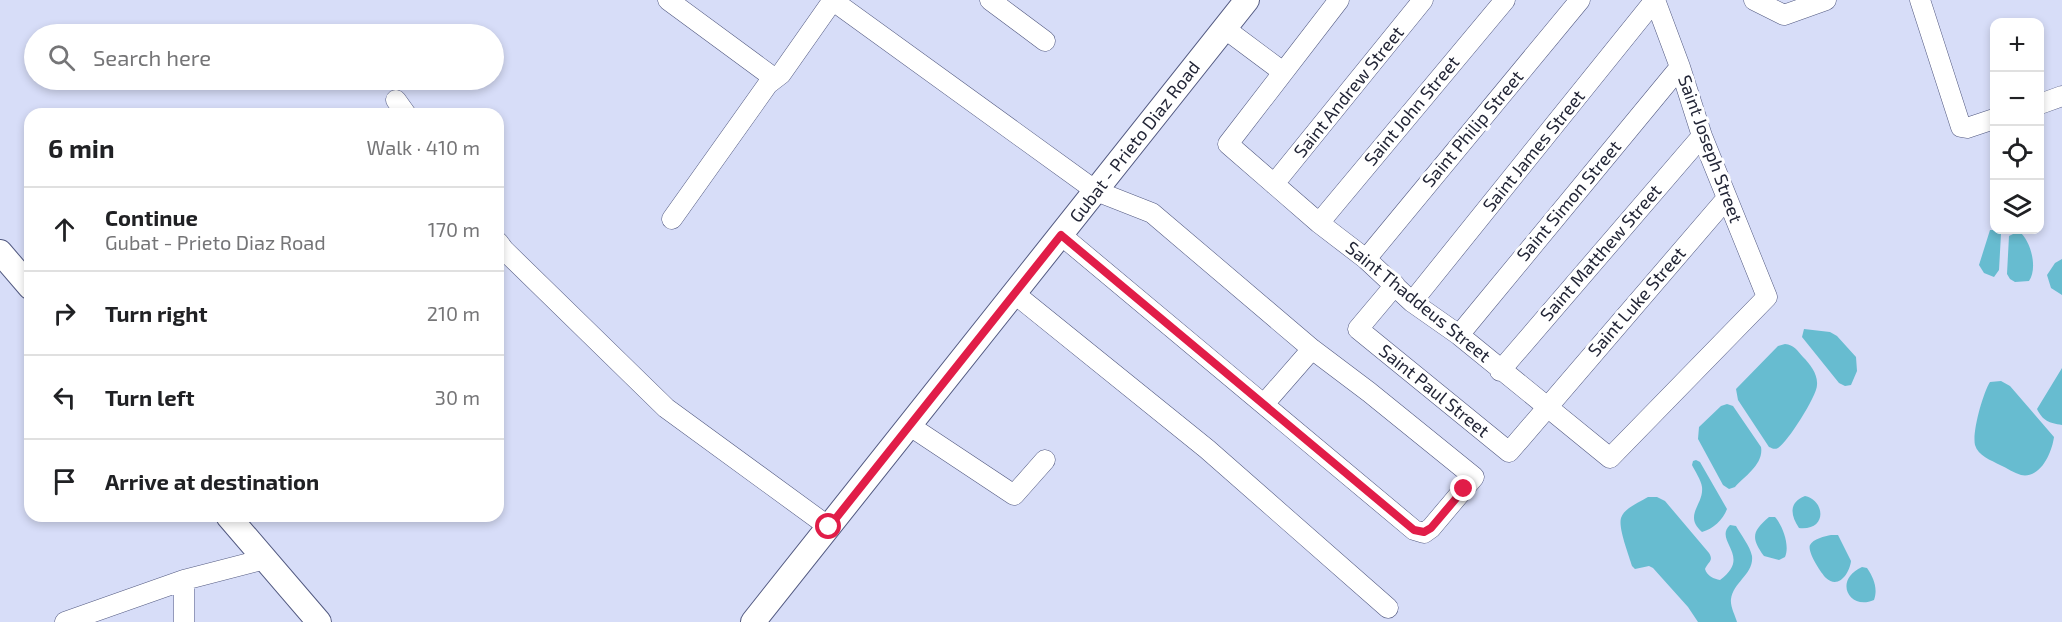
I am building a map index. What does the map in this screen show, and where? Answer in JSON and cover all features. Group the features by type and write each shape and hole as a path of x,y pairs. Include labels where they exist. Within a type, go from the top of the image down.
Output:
{"main road":[{"name":"Gubat - Prieto Diaz Road","path":"753,622 1247,0"},
{"path":"0,252 24,280"},
{"path":"233,522 320,622"}],"street":[{"path":"668,0 774,78"},
{"path":"672,219 768,84 781,74 833,0 1095,191 1152,213 1312,349 1474,477 1431,528 1424,532 1414,530 1061,235"},
{"path":"990,0 1045,41"},
{"path":"1224,28 1283,72 1339,0"},
{"name":"Saint Andrew Street","path":"1274,184 1424,0"},
{"name":"Saint John Street","path":"1319,223 1505,0"},
{"name":"Saint Philip Street","path":"1366,259 1580,0"},
{"name":"Saint Joseph Street","path":"1610,458 1767,297 1702,136 1655,0"},
{"name":"Saint James Street","path":"1412,302 1655,0"},
{"path":"1754,0 1784,15 1826,0"},
{"path":"1920,0 1961,127 1967,128 1990,121"},
{"name":"Saint Simon Street","path":"1458,335 1680,67"},
{"name":"Saint Thaddeus Street","path":"1283,72 1228,144 1319,223 1366,259 1412,302 1458,335 1610,458"},
{"path":"2044,103 2062,96"},
{"name":"Saint Matthew Street","path":"1500,370 1702,136"},
{"name":"Saint Luke Street","path":"1547,406 1727,198"},
{"path":"504,250 666,408 829,527"},
{"name":"Saint Paul Street","path":"1395,285 1358,329 1509,452 1547,406"},
{"path":"1015,294 1207,449 1388,608"},
{"path":"1264,404 1312,349"},
{"path":"910,426 1014,495 1045,460"},
{"path":"65,622 184,580 265,559"},
{"path":"184,580 184,622"}],"water":[{"path":"1990,230 1990,234 2001,234 1999,270 1994,277 1984,273 1979,265"},
{"path":"2022,234 2027,241 2033,262 2032,276 2029,281 2015,282 2007,274 2009,236"},
{"path":"2062,259 2062,295 2051,288 2047,275 2055,263"},
{"path":"1804,329 1830,332 1837,336 1856,357 1857,371 1851,385 1845,386 1839,383 1802,337"},
{"path":"1785,344 1795,348 1808,363 1815,373 1817,385 1812,399 1794,429 1778,448 1774,449 1769,447 1738,400 1736,389 1778,346"},
{"path":"2062,368 2062,425 2047,421 2037,409"},
{"path":"2001,381 2010,386 2054,437 2048,457 2040,469 2028,475 2018,474 1989,459 1979,452 1975,445 1977,422 1987,387 1990,382"},
{"path":"1727,404 1733,406 1761,447 1757,464 1735,487 1729,489 1723,485 1698,439 1699,427 1721,406"},
{"path":"1696,460 1700,462 1727,509 1717,523 1702,532 1694,520 1702,493 1702,487 1692,465"},
{"path":"1805,496 1817,503 1820,515 1815,525 1799,528 1793,509 1796,502"},
{"path":"1648,497 1657,497 1665,501 1709,553 1711,560 1705,569 1715,579 1720,580 1733,564 1726,531 1730,525 1736,526 1752,556 1750,568 1735,588 1731,599 1737,622 1698,622 1688,607 1653,568 1649,566 1635,569 1632,566 1620,522 1623,514 1629,508"},
{"path":"1769,517 1775,517 1785,536 1787,547 1785,557 1779,560 1764,556 1755,539 1757,530"},
{"path":"1838,535 1851,561 1843,578 1835,582 1826,578 1815,562 1810,548 1814,541"},
{"path":"1862,567 1867,568 1875,588 1874,600 1865,602 1852,598 1846,586 1853,573"}],"route":[{"path":"829,527 1061,235 1414,530 1424,532 1431,528 1464,489"}]}
